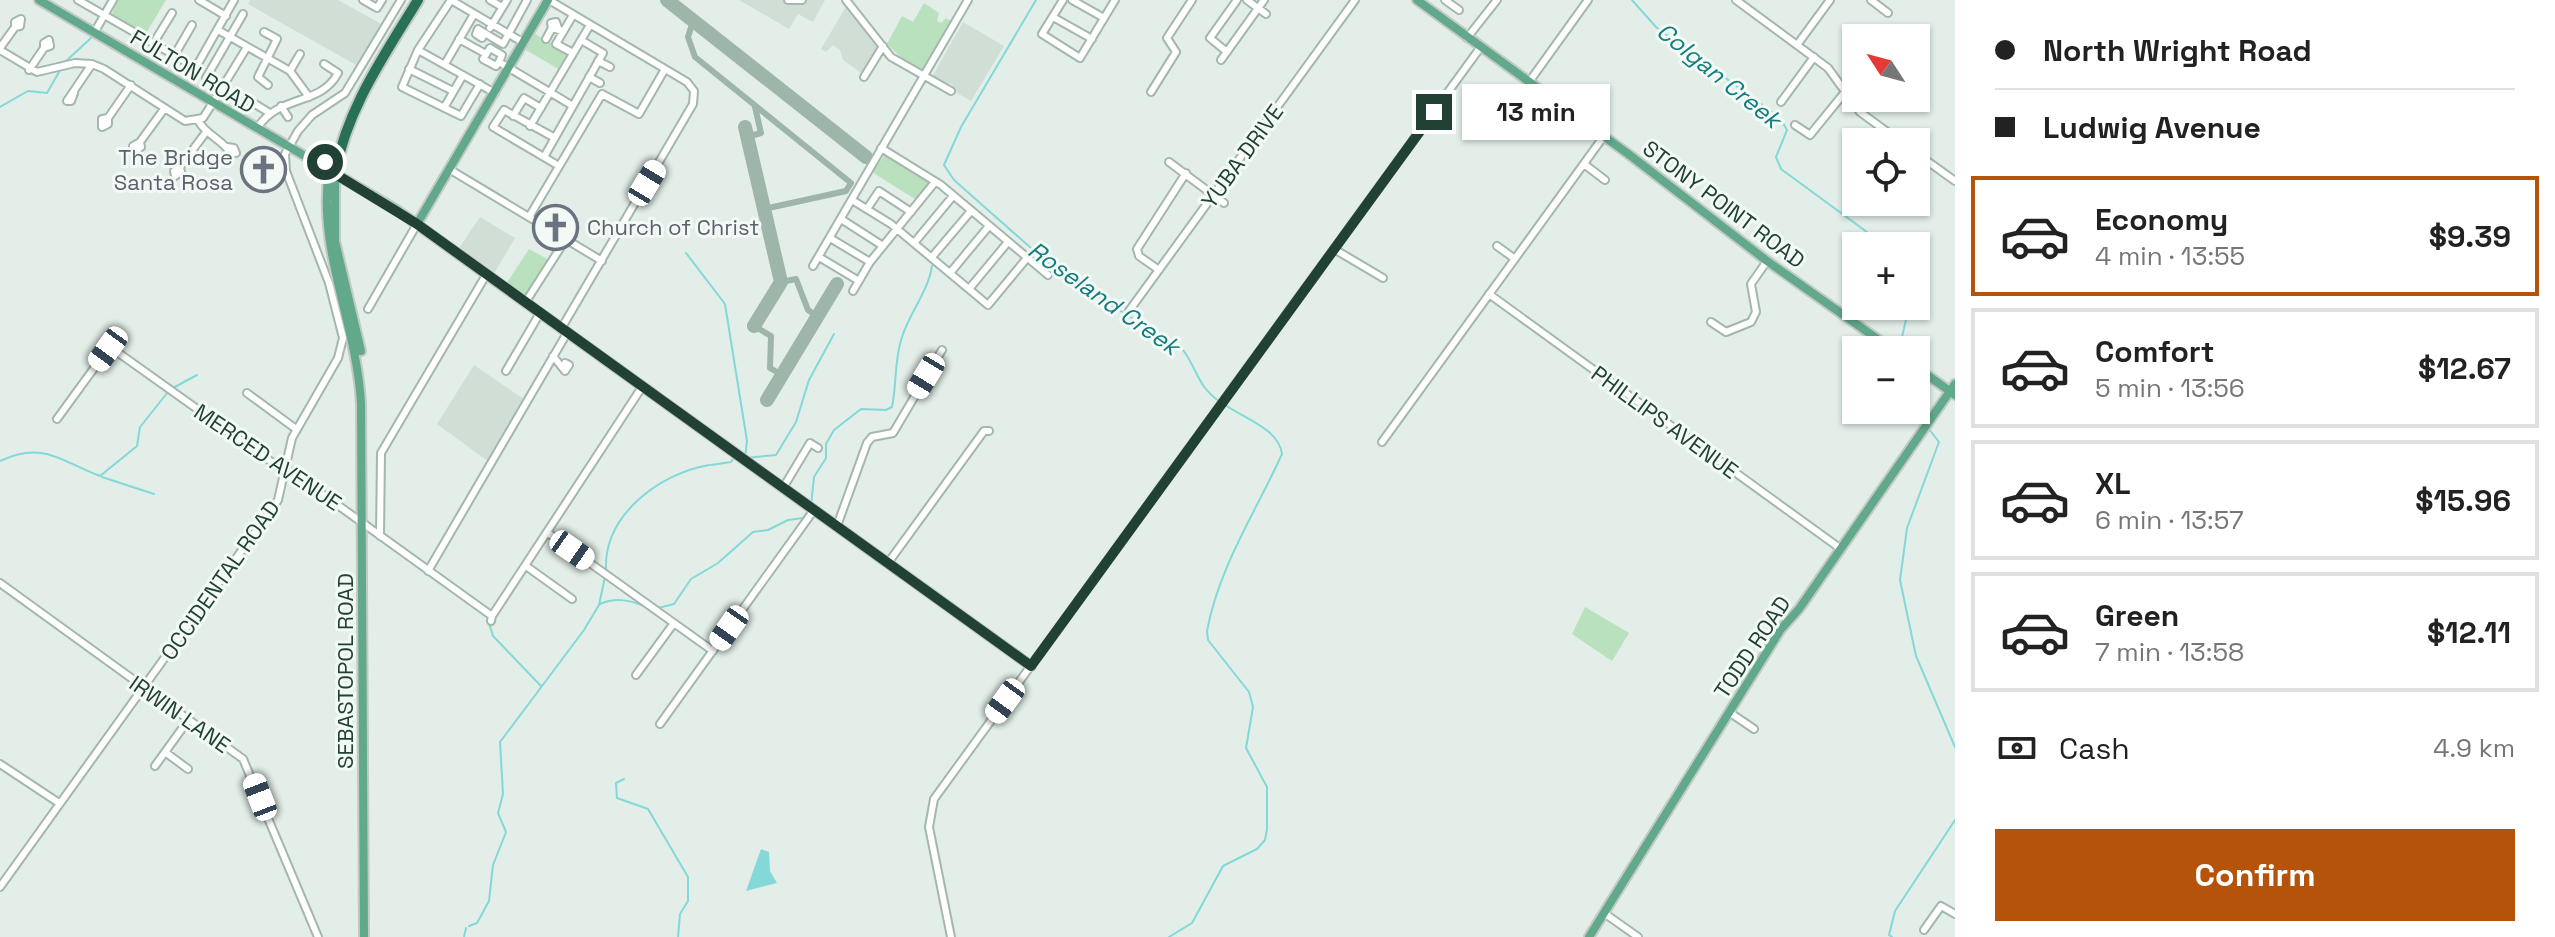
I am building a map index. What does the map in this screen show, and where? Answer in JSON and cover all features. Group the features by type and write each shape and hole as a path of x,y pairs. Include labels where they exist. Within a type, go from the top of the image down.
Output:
{"highway":[{"path":"328,169 327,161 354,93 410,0"},
{"path":"328,169 357,104 418,0"}],"main road":[{"name":"FULTON ROAD","path":"39,0 95,31"},
{"name":"FULTON ROAD","path":"46,0 417,224 1031,666"},
{"path":"417,224 494,93 505,66 523,43 548,0"},
{"name":"STONY POINT ROAD","path":"1417,0 1604,136 1767,261 1873,336"},
{"name":"FULTON ROAD","path":"213,102 288,146"},
{"name":"SEBASTOPOL ROAD","path":"328,169 338,255 360,348 364,937"},
{"name":"SEBASTOPOL ROAD","path":"328,169 328,242 356,351 361,404"},
{"path":"333,213 336,186 348,181"},
{"path":"1930,376 1953,390"},
{"name":"TODD ROAD","path":"1589,937 1781,629 1953,390"}],"street":[{"path":"78,0 194,66 234,0"},
{"path":"95,31 113,0"},
{"path":"199,0 226,16"},
{"path":"363,0 377,8 382,0"},
{"path":"288,146 307,119 342,96 401,0"},
{"path":"480,84 461,116 402,87 418,50 431,35 451,0 523,43"},
{"path":"490,0 502,7"},
{"path":"507,0 486,33 503,44 527,0"},
{"path":"428,571 553,356 602,261 693,104 694,91 687,82 548,0"},
{"path":"788,0 802,0"},
{"path":"848,0 883,46 951,91"},
{"path":"813,266 970,0"},
{"path":"1063,0 1042,34 1080,58 1115,0"},
{"path":"1072,0 1104,18"},
{"path":"1151,92 1176,52 1167,38 1192,0"},
{"path":"1227,52 1210,38 1237,0"},
{"path":"1247,0 1266,14"},
{"path":"1221,60 1264,0"},
{"name":"YUBA DRIVE","path":"1129,311 1355,0"},
{"path":"1435,13 1445,0 1459,10"},
{"path":"1467,38 1497,0"},
{"path":"1529,82 1588,0"},
{"path":"1736,0 1828,68 1842,88"},
{"path":"1797,45 1830,0"},
{"path":"1871,0 1888,13"},
{"path":"153,44 172,13"},
{"path":"561,13 556,44 573,53"},
{"path":"206,78 243,14"},
{"path":"445,64 474,14"},
{"path":"546,39 573,15"},
{"path":"1053,17 1092,39"},
{"path":"1471,17 1479,22"},
{"path":"174,56 192,25"},
{"path":"530,126 590,25"},
{"path":"15,27 0,49 29,70 37,72 75,63 92,64 131,85 185,121 198,120 207,113 247,47"},
{"path":"218,30 290,71 309,97"},
{"path":"264,32 277,39 258,77 268,85"},
{"path":"459,39 486,54 490,48 502,55 505,66 582,114"},
{"path":"544,157 603,53 581,40"},
{"path":"597,49 602,40"},
{"path":"864,77 883,46"},
{"path":"29,70 44,48"},
{"path":"951,937 929,827 932,805 1480,48"},
{"path":"418,50 494,93"},
{"path":"290,71 300,54"},
{"path":"1781,102 1814,57"},
{"path":"598,61 610,67"},
{"path":"74,93 92,64"},
{"path":"258,127 268,112 309,97 331,84 338,73 324,64"},
{"path":"409,69 453,91"},
{"path":"529,217 602,94 639,114 665,69"},
{"path":"444,108 463,75"},
{"path":"589,77 600,83"},
{"path":"331,84 342,96"},
{"path":"108,118 131,85"},
{"path":"580,93 590,99"},
{"path":"1795,125 1810,135 1842,96"},
{"path":"513,116 524,98 541,108"},
{"path":"247,99 268,112"},
{"path":"422,106 426,99"},
{"path":"281,106 288,117"},
{"path":"140,142 164,109"},
{"path":"559,166 493,127 504,110 563,146"},
{"path":"1860,112 1881,128"},
{"path":"198,120 206,132 227,147"},
{"path":"562,124 572,130"},
{"path":"180,167 206,132"},
{"path":"1382,442 1604,136"},
{"path":"514,151 519,142"},
{"name":"OCCIDENTAL ROAD","path":"0,887 275,506 296,429 338,358 343,338 329,283 285,169 288,146"},
{"path":"882,149 935,182 1048,275"},
{"path":"1169,162 1224,203"},
{"path":"1930,163 1955,181"},
{"path":"1584,164 1605,180"},
{"path":"449,169 602,261"},
{"path":"1159,270 1139,256 1137,249 1186,173"},
{"path":"853,291 870,262 935,182"},
{"path":"867,209 879,191 911,212"},
{"path":"914,243 953,196"},
{"path":"852,200 897,229 988,305 1027,258"},
{"path":"932,257 971,211"},
{"path":"841,219 883,246"},
{"path":"368,309 417,224"},
{"path":"950,273 989,226"},
{"path":"830,238 870,262"},
{"path":"525,303 566,239"},
{"path":"969,289 1008,242"},
{"path":"1497,246 1515,259"},
{"path":"1334,249 1383,278"},
{"path":"819,257 859,281"},
{"path":"1711,322 1726,332 1753,319 1756,312 1751,284 1767,261"},
{"path":"380,536 381,453 486,275"},
{"name":"PHILLIPS AVENUE","path":"1489,294 1841,549"},
{"path":"506,371 540,313"},
{"name":"MERCED AVENUE","path":"57,419 108,349 113,349 285,468 492,618 526,566"},
{"path":"837,526 867,443 872,437 893,433 942,350"},
{"path":"553,356 565,371 569,367 565,363"},
{"path":"572,599 526,566 642,387"},
{"path":"247,393 296,429"},
{"path":"888,563 984,431 989,431"},
{"path":"783,488 810,443 818,448"},
{"path":"800,459 809,463"},
{"path":"660,724 814,510"},
{"path":"548,533 713,651"},
{"name":"IRWIN LANE","path":"0,583 243,759 318,937"},
{"path":"636,675 674,623"},
{"path":"1729,712 1754,729"},
{"path":"155,766 189,719"},
{"path":"165,752 188,769"},
{"path":"0,764 59,803"},
{"path":"1924,930 1941,906 1955,914"},
{"path":"1604,913 1638,937"}],"shaded area":[{"path":"250,0 338,0 383,25 358,66 248,4"},
{"path":"739,0 825,0 813,22 798,14 789,29"},
{"path":"847,5 878,49 867,68 860,72 843,60 840,50 833,45 826,52 821,49"},
{"path":"963,22 1004,46 971,101 957,93 952,84 932,77"},
{"path":"480,217 515,238 493,275 459,248"},
{"path":"474,365 525,400 489,462 437,424"}],"green space":[{"path":"117,0 166,0 145,35 112,15"},
{"path":"924,3 939,13 937,21 941,23 946,18 952,22 924,70 902,58 887,44 902,16 913,22"},
{"path":"535,34 570,54 560,70 526,50"},
{"path":"886,154 931,181 932,184 918,201 872,172"},
{"path":"529,249 549,260 525,298 506,284"},
{"path":"1585,607 1629,633 1612,661 1572,634"}],"water":[{"path":"761,849 769,852 770,871 777,883 746,891"}],"waterway":[{"name":"Roseland Creek","path":"1036,0 961,127 944,165 954,180 1057,271 1183,350 1202,384 1220,402"},
{"name":"Colgan Creek","path":"1632,0 1656,27 1780,118 1787,130 1776,157 1781,169 1867,232"},
{"path":"64,63 92,37"},
{"path":"0,107 28,91 47,93 59,72"},
{"path":"686,253 725,304 747,441 745,458 776,455 796,422 809,380 834,334"},
{"path":"811,506 814,477 826,458 826,444 834,430 861,409 886,410 892,407 899,346 927,285 932,266"},
{"name":"Colgan Creek","path":"1902,336 1906,320"},
{"path":"171,389 197,375"},
{"path":"0,461 15,455 40,453 52,455 100,476 137,446 140,427 168,392"},
{"name":"Roseland Creek","path":"1169,937 1192,923 1223,866 1257,849 1265,840 1267,829 1267,787 1246,748 1253,707 1249,692 1208,640 1207,631 1229,562 1282,454 1268,431 1225,405"},
{"name":"Colgan Creek","path":"1929,429 1939,442 1907,528 1900,580 1916,656 1955,747"},
{"path":"711,465 731,462 734,458"},
{"path":"606,571 607,551 614,532 637,501 671,478 709,465"},
{"path":"102,477 154,494"},
{"path":"658,608 674,604 691,579 718,563 753,532 803,518 809,510"},
{"path":"469,926 477,923 489,901 493,865 506,832 498,813 503,794 500,742 584,630 599,605 605,577"},
{"path":"600,604 624,600 647,608"},
{"path":"488,620 493,636 541,686"},
{"path":"624,779 616,783 617,798 648,809 688,877 688,901 680,914 678,937"},
{"name":"Colgan Creek","path":"1892,937 1889,935 1895,911 1955,820"},
{"path":"464,937 466,928"}],"taxiway":[{"path":"693,21 688,37 695,57 851,183 846,191 764,209"},
{"path":"747,137 761,133 755,107"},
{"path":"781,282 796,279 808,310 817,316"},
{"path":"754,326 771,336 770,368 782,375"}],"runway":[{"path":"667,0 866,157"},
{"path":"745,127 781,282 754,326"},
{"path":"767,400 837,284"}],"place":[{"name":"The Bridge Santa Rosa","path":"264,170"},
{"name":"Church of Christ","path":"556,227"}],"route":[{"path":"325,162 319,164 417,224 1031,666 1434,112"}]}
